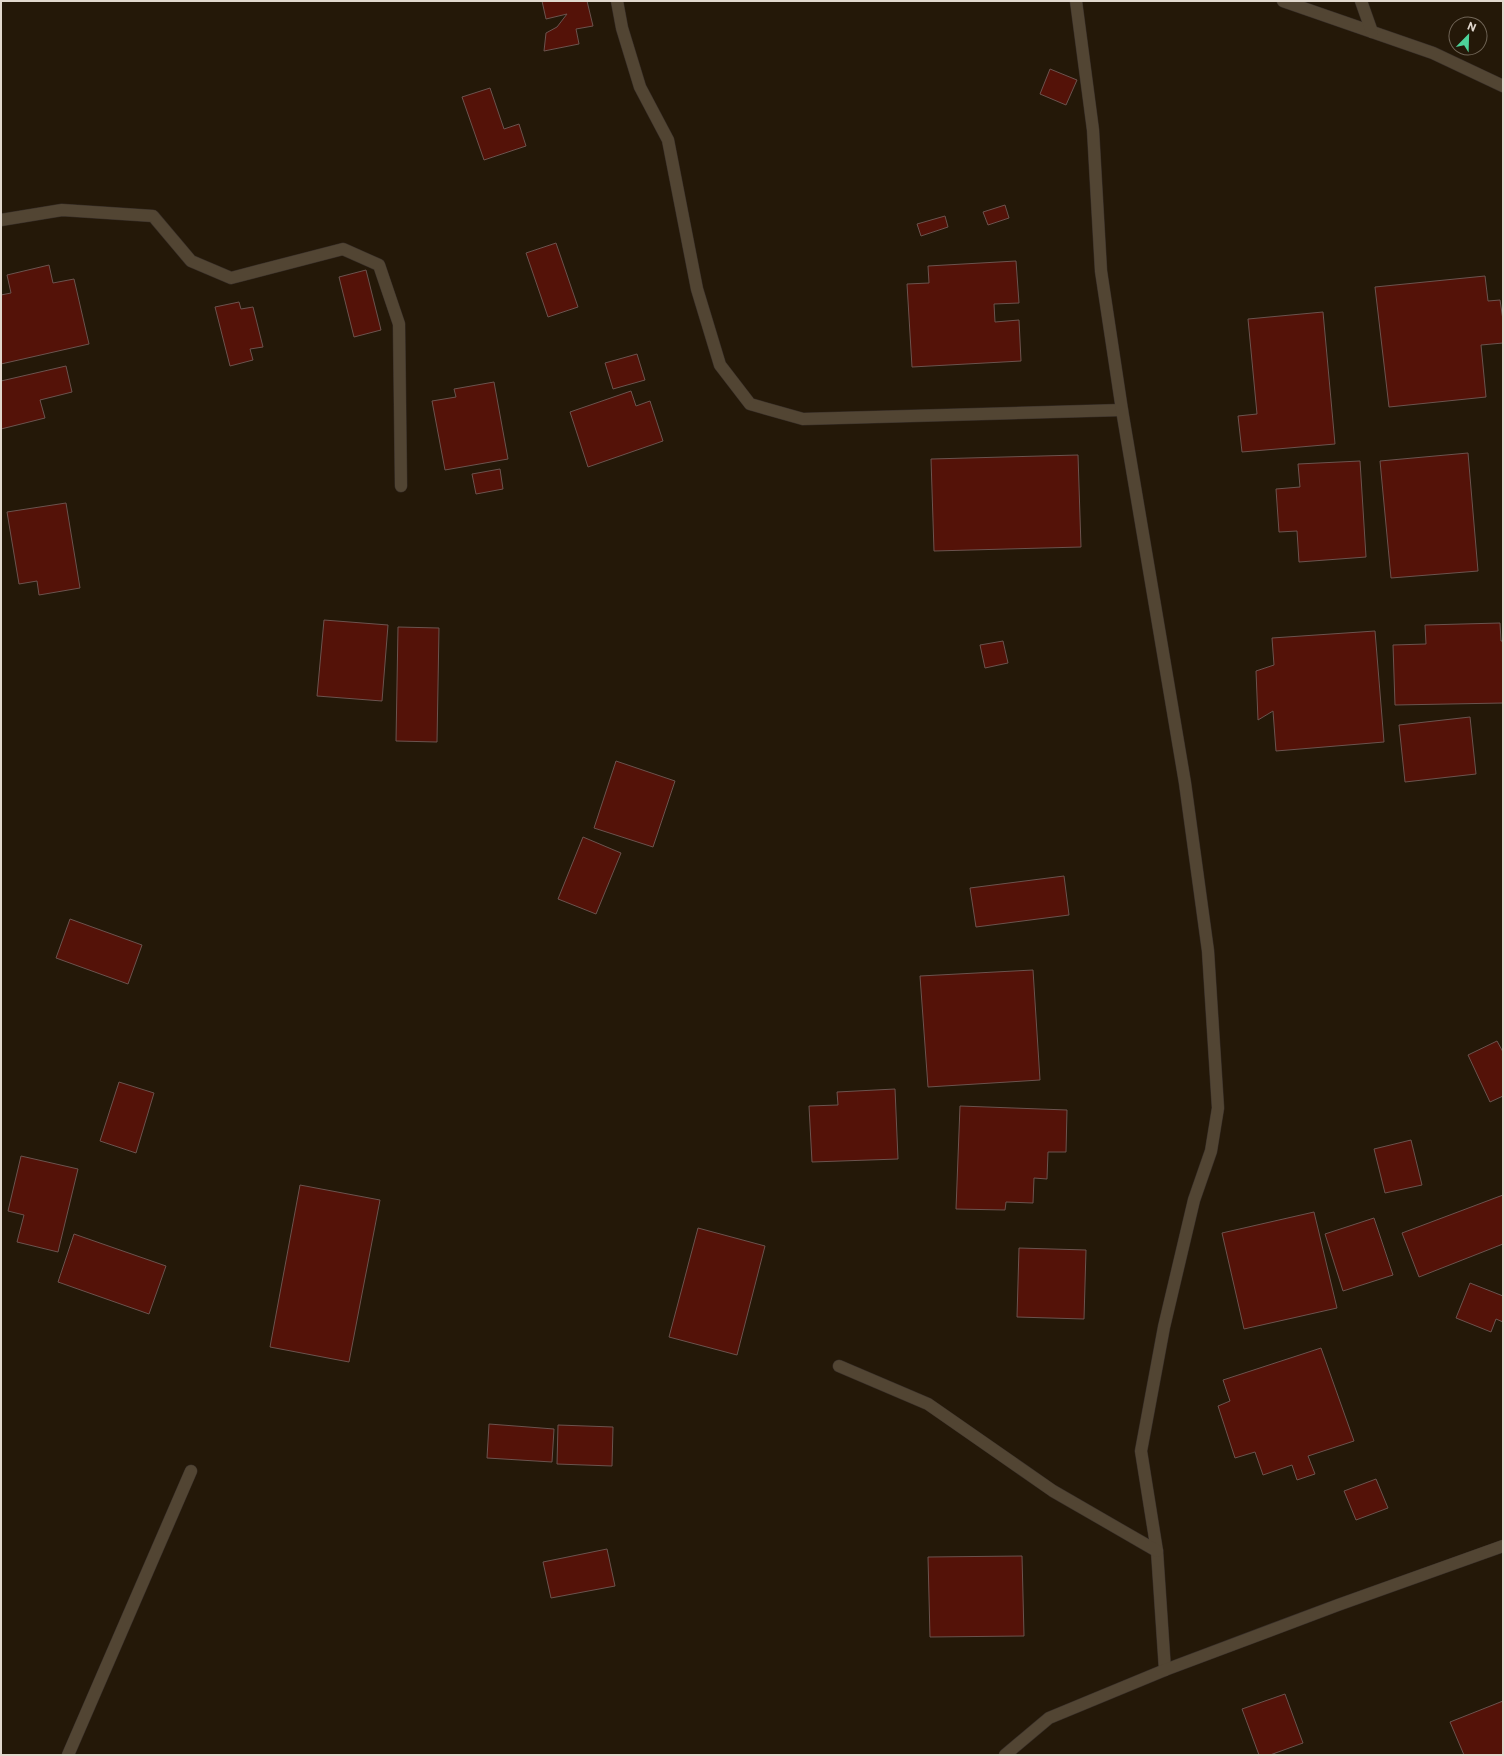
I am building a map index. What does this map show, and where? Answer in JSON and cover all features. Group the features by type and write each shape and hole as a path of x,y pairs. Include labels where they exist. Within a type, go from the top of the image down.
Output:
{"street":[{"path":"617,1 622,28 640,87 668,140 697,288 720,365 750,404 803,419 1122,410"},
{"path":"1076,1 1093,130 1101,271 1122,410 1185,783 1208,951 1218,1108 1211,1151 1194,1200 1164,1327 1141,1451 1157,1551 1165,1670"},
{"path":"1283,1 1433,53 1503,86"},
{"path":"1361,1 1372,32"},
{"path":"1,220 62,210 153,216 191,261 231,278 343,249 379,265 399,324 401,486"},
{"path":"839,1366 928,1404 1053,1491 1157,1551"},
{"path":"68,1755 191,1471"},
{"path":"1005,1755 1048,1718 1165,1670 1338,1605 1503,1546"}],"building":[{"path":"542,1 587,1 593,26 576,29 579,44 544,51 546,33 557,27 567,14 546,19"},
{"path":"1050,69 1077,80 1066,105 1040,94"},
{"path":"490,88 504,129 519,124 526,146 484,160 462,97"},
{"path":"1005,205 1009,218 988,225 983,212"},
{"path":"945,216 948,227 921,236 917,224"},
{"path":"556,243 578,307 548,317 526,253"},
{"path":"1016,261 1019,303 994,304 995,322 1019,320 1021,361 912,367 907,284 929,283 928,266"},
{"path":"49,265 53,283 74,279 89,344 1,364 1,295 11,293 7,275"},
{"path":"366,270 381,330 354,337 339,277"},
{"path":"1485,276 1488,301 1500,300 1503,320 1503,343 1481,345 1486,397 1389,407 1375,287"},
{"path":"239,302 241,309 253,307 263,347 250,349 253,360 230,366 215,307"},
{"path":"1323,312 1335,444 1242,452 1238,416 1257,414 1248,319"},
{"path":"637,354 645,380 613,389 605,363"},
{"path":"66,366 72,392 40,400 45,418 1,429 1,381"},
{"path":"494,382 508,459 445,470 432,401 456,397 454,389"},
{"path":"631,391 636,406 650,401 663,441 588,467 570,412"},
{"path":"1468,453 1478,571 1391,578 1380,461"},
{"path":"1078,455 1081,547 934,551 931,459"},
{"path":"1360,461 1366,557 1299,562 1297,531 1279,532 1276,489 1300,487 1298,464"},
{"path":"500,469 503,489 476,494 472,474"},
{"path":"66,503 80,588 39,595 37,581 19,584 7,512"},
{"path":"324,620 388,625 382,701 317,696"},
{"path":"1500,623 1501,641 1503,641 1503,703 1395,705 1393,645 1426,644 1425,625"},
{"path":"398,627 439,628 437,742 396,741"},
{"path":"1375,631 1384,742 1276,751 1273,711 1258,720 1256,671 1274,665 1272,638"},
{"path":"1003,641 1008,663 985,668 980,645"},
{"path":"1470,717 1476,774 1405,782 1399,725"},
{"path":"616,761 675,781 653,847 594,828"},
{"path":"583,837 621,853 596,914 558,899"},
{"path":"1064,876 1069,915 976,927 970,888"},
{"path":"70,919 142,945 128,984 56,958"},
{"path":"1033,970 1040,1080 928,1087 920,976"},
{"path":"1497,1041 1503,1052 1503,1096 1490,1102 1468,1055"},
{"path":"119,1082 154,1093 136,1153 100,1141"},
{"path":"895,1089 898,1159 812,1162 809,1106 838,1105 837,1092"},
{"path":"960,1106 1067,1110 1066,1152 1048,1152 1047,1179 1034,1178 1033,1203 1006,1202 1005,1210 956,1209"},
{"path":"1411,1140 1422,1185 1385,1193 1374,1149"},
{"path":"21,1156 78,1169 58,1252 17,1242 24,1215 8,1211"},
{"path":"300,1185 380,1200 349,1362 270,1347"},
{"path":"1503,1195 1503,1244 1419,1277 1402,1233"},
{"path":"1314,1212 1337,1308 1244,1329 1222,1233"},
{"path":"1374,1218 1393,1275 1343,1291 1325,1234"},
{"path":"698,1228 765,1246 737,1355 669,1337"},
{"path":"74,1234 166,1266 149,1314 58,1282"},
{"path":"1019,1248 1086,1250 1084,1319 1017,1317"},
{"path":"1470,1283 1503,1296 1503,1322 1496,1319 1491,1332 1456,1318"},
{"path":"1321,1348 1354,1441 1308,1456 1315,1474 1297,1480 1292,1465 1263,1475 1255,1452 1235,1458 1218,1406 1230,1401 1223,1380"},
{"path":"489,1424 554,1429 552,1462 487,1458"},
{"path":"558,1425 613,1427 612,1466 557,1464"},
{"path":"1376,1479 1388,1508 1356,1520 1344,1491"},
{"path":"607,1549 615,1586 551,1598 543,1562"},
{"path":"1022,1556 1024,1636 930,1637 928,1557"},
{"path":"1285,1694 1303,1743 1270,1755 1259,1755 1242,1709"},
{"path":"1503,1701 1503,1755 1464,1755 1450,1722"}]}
